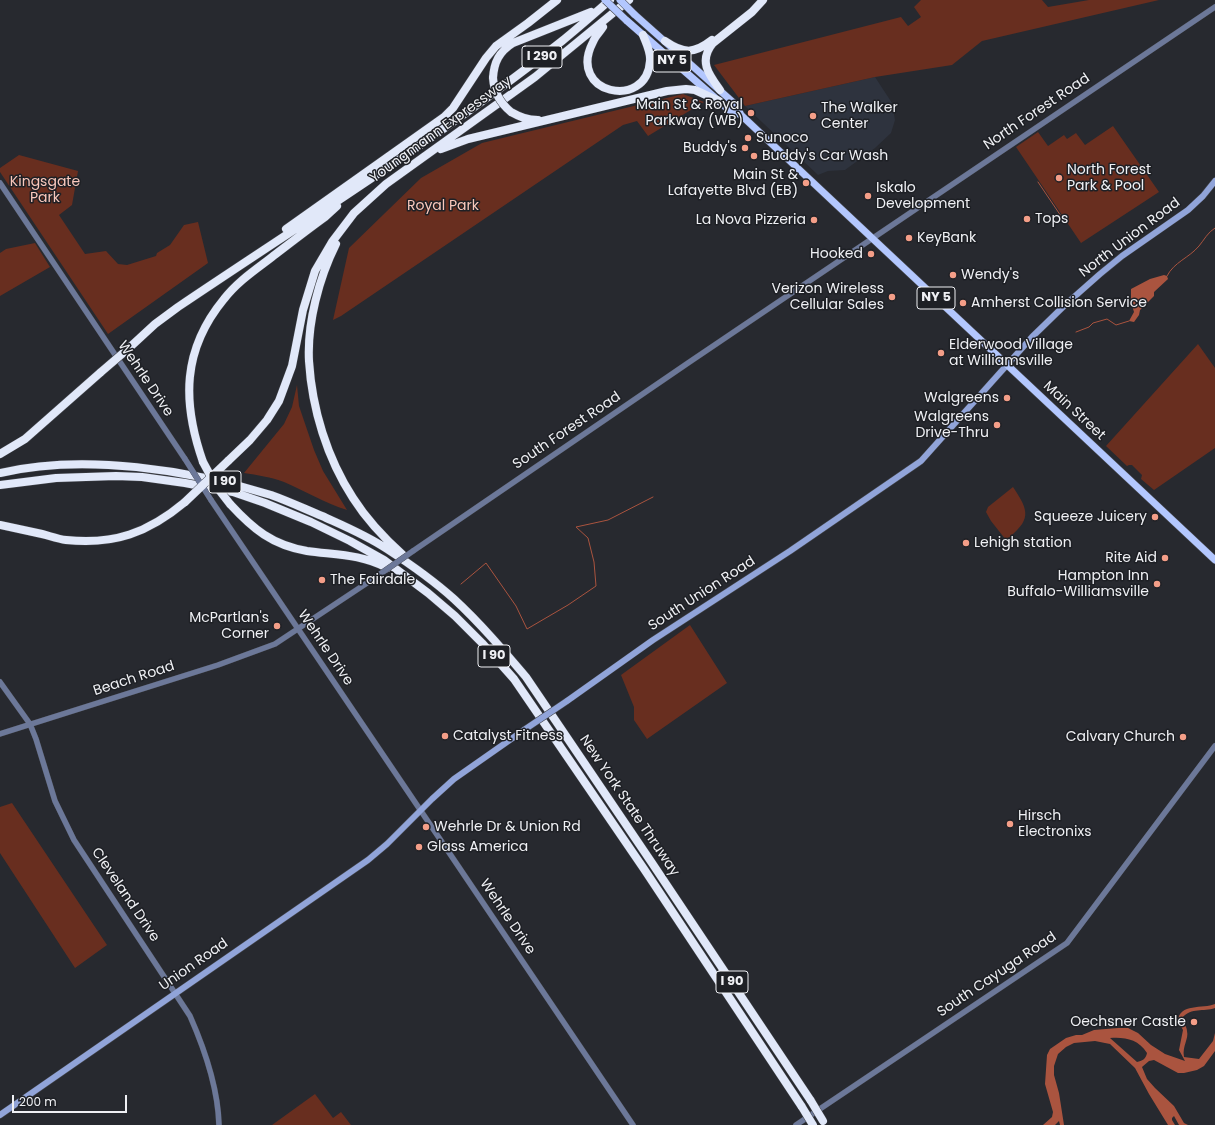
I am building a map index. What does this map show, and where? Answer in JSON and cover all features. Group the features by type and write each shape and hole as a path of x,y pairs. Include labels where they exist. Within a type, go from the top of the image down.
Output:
{"highway":[{"path":"249,261 309,212 444,117 453,108 486,58 496,46 557,0"},
{"path":"553,119 529,120 519,117 504,107 494,86 493,78 495,63 507,47 513,43 583,16 608,0"},
{"name":"Youngmann Expressway","path":"354,191 472,109 562,41 608,0"},
{"name":"Youngmann Expressway","path":"346,224 354,213 379,190 535,78 629,0"},
{"path":"665,41 677,50 692,51 702,48 752,10 760,0"},
{"path":"720,90 709,76 707,70 706,60 709,48 713,43 752,12 763,0"},
{"path":"610,17 593,42 588,61 588,68 592,77 604,89 614,92 632,89 645,78 651,60 642,35"},
{"path":"427,155 468,139 668,91 686,89 695,90 719,101"},
{"path":"0,454 25,439 155,324 178,307 354,191"},
{"path":"354,191 325,217 240,282 224,298 202,331 196,346 189,379 188,399 195,439 203,462 216,486 230,504 261,534 278,542 306,550 364,558 379,563 407,578"},
{"path":"0,525 65,540 108,540 134,533 156,523 168,516 185,502 250,440 267,420 279,401 292,366 303,310 315,271 328,248 346,224"},
{"path":"346,224 322,276 315,302 310,334 309,360 317,411 331,456 342,480 353,498 376,528 428,578"},
{"name":"New York State Thruway","path":"0,473 50,466 128,466 174,472 225,482 273,496 355,531 386,548 428,578 454,599 478,623 504,650 526,677 652,863 811,1101 824,1123"},
{"name":"New York State Thruway","path":"0,485 56,478 116,476 142,477 233,492 287,512 331,531 384,560 428,593 455,616 482,643 514,679 644,869 813,1125"}],"main road":[{"name":"Main Street","path":"608,0 642,35 729,110 741,115"},
{"name":"Main Street","path":"620,0 720,90 734,104 741,115 1215,560"},
{"name":"North Union Road","path":"1007,365 1048,322 1100,274 1136,246 1188,210 1203,196 1215,181"},
{"name":"South Union Road","path":"399,832 458,776 653,640 790,551 916,465 1007,365"},
{"name":"Union Road","path":"0,1115 368,860 399,832"}],"street":[{"name":"North Forest Road","path":"873,239 1215,7"},
{"name":"Wehrle Drive","path":"0,183 211,500 633,1125"},
{"name":"South Forest Road","path":"275,644 873,239"},
{"name":"Beach Road","path":"0,734 218,665 275,644"},
{"name":"Cleveland Drive","path":"0,682 30,724 53,794 67,828 190,1016 208,1062 216,1098 219,1125"},
{"name":"South Cayuga Road","path":"796,1125 1067,943 1215,746"}],"shaded area":[{"path":"875,77 892,103 895,120 891,133 875,148 845,170 828,171 818,175 745,106"},
{"path":"1164,275 1167,276 1168,279 1154,292 1154,296 1140,310 1139,315 1134,322 1129,321 1134,312 1131,302 1131,289 1150,279"},
{"path":"1215,1004 1215,1008 1190,1012 1182,1018 1187,1034 1184,1057 1199,1059 1213,1041 1215,1033 1215,1051 1204,1066 1197,1070 1178,1073 1154,1060 1149,1061 1142,1067 1147,1079 1174,1106 1184,1123 1188,1125 1179,1125 1174,1116 1172,1120 1175,1125 1168,1125 1135,1068 1110,1044 1095,1041 1074,1043 1066,1047 1058,1054 1054,1066 1054,1075 1059,1093 1064,1125 1060,1125 1059,1121 1055,1125 1043,1125 1052,1117 1053,1112 1045,1084 1047,1055 1050,1049 1066,1038 1082,1035 1094,1030 1128,1028 1138,1033 1151,1045 1165,1054 1185,1061 1179,1050 1183,1030 1178,1021 1179,1015 1187,1009","holes":["1110,1038 1131,1040 1140,1045 1147,1053 1146,1057 1137,1062"]}],"green space":[{"path":"921,0 1042,0 1048,7 1089,0 1159,0 982,41 952,65 875,77 745,106 714,65 901,17 908,26 921,17 914,7"},
{"name":"Royal Park","path":"683,94 704,102 648,136 637,121 623,125 333,320 349,248 421,178 482,143"},
{"path":"1113,126 1159,192 1081,243 1016,147 1038,132 1048,146 1064,135 1067,139 1076,133 1085,145"},
{"name":"Kingsgate Park","path":"19,155 78,171 72,205 59,215 85,254 106,251 118,264 127,265 156,256 157,253 170,245 184,225 198,222 208,263 108,334 0,172 0,168"},
{"path":"35,243 50,267 0,296 0,253 6,249"},
{"path":"1198,344 1215,368 1215,448 1154,490 1141,479 1142,475 1132,465 1127,466 1106,446"},
{"path":"297,385 299,406 314,450 323,471 347,510 284,482 269,477 244,473 284,424 292,407"},
{"path":"1013,487 1023,503 1025,515 1024,521 1020,527 1006,540 986,512 988,507"},
{"path":"690,625 727,683 647,739 634,720 634,707 621,675"},
{"path":"12,803 107,945 75,968 0,853 0,807"},
{"path":"315,1094 333,1118 341,1112 351,1125 272,1125"}],"waterway":[{"path":"1038,182 1065,222"},
{"path":"1167,276 1170,271 1195,250 1215,228"},
{"path":"1076,332 1089,327 1093,323 1107,319 1116,325 1129,321"},
{"path":"461,584 486,563 516,606 527,629 568,605 596,586 594,562 588,538 576,527 608,520 653,497"}],"place":[{"name":"Main St & Royal Parkway (WB)","path":"751,113"},
{"name":"The Walker Center","path":"813,116"},
{"name":"Sunoco","path":"748,138"},
{"name":"Buddy's","path":"745,148"},
{"name":"Buddy's Car Wash","path":"754,156"},
{"name":"North Forest Park & Pool","path":"1059,178"},
{"name":"Main St & Lafayette Blvd (EB)","path":"806,183"},
{"name":"Iskalo Development","path":"868,196"},
{"name":"Tops","path":"1027,219"},
{"name":"La Nova Pizzeria","path":"814,220"},
{"name":"KeyBank","path":"909,238"},
{"name":"Hooked","path":"871,254"},
{"name":"Wendy's","path":"953,275"},
{"name":"Verizon Wireless Cellular Sales","path":"892,297"},
{"name":"Amherst Collision Service","path":"963,303"},
{"name":"Elderwood Village at Williamsville","path":"941,353"},
{"name":"Walgreens","path":"1007,398"},
{"name":"Walgreens Drive-Thru","path":"997,425"},
{"name":"Squeeze Juicery","path":"1155,517"},
{"name":"Lehigh station","path":"966,543"},
{"name":"Rite Aid","path":"1165,558"},
{"name":"The Fairdale","path":"322,580"},
{"name":"Hampton Inn Buffalo-Williamsville","path":"1157,584"},
{"name":"McPartlan's Corner","path":"277,626"},
{"name":"Catalyst Fitness","path":"445,736"},
{"name":"Calvary Church","path":"1183,737"},
{"name":"Hirsch Electronixs","path":"1010,824"},
{"name":"Wehrle Dr & Union Rd","path":"426,827"},
{"name":"Glass America","path":"419,847"},
{"name":"Oechsner Castle","path":"1194,1022"}]}
